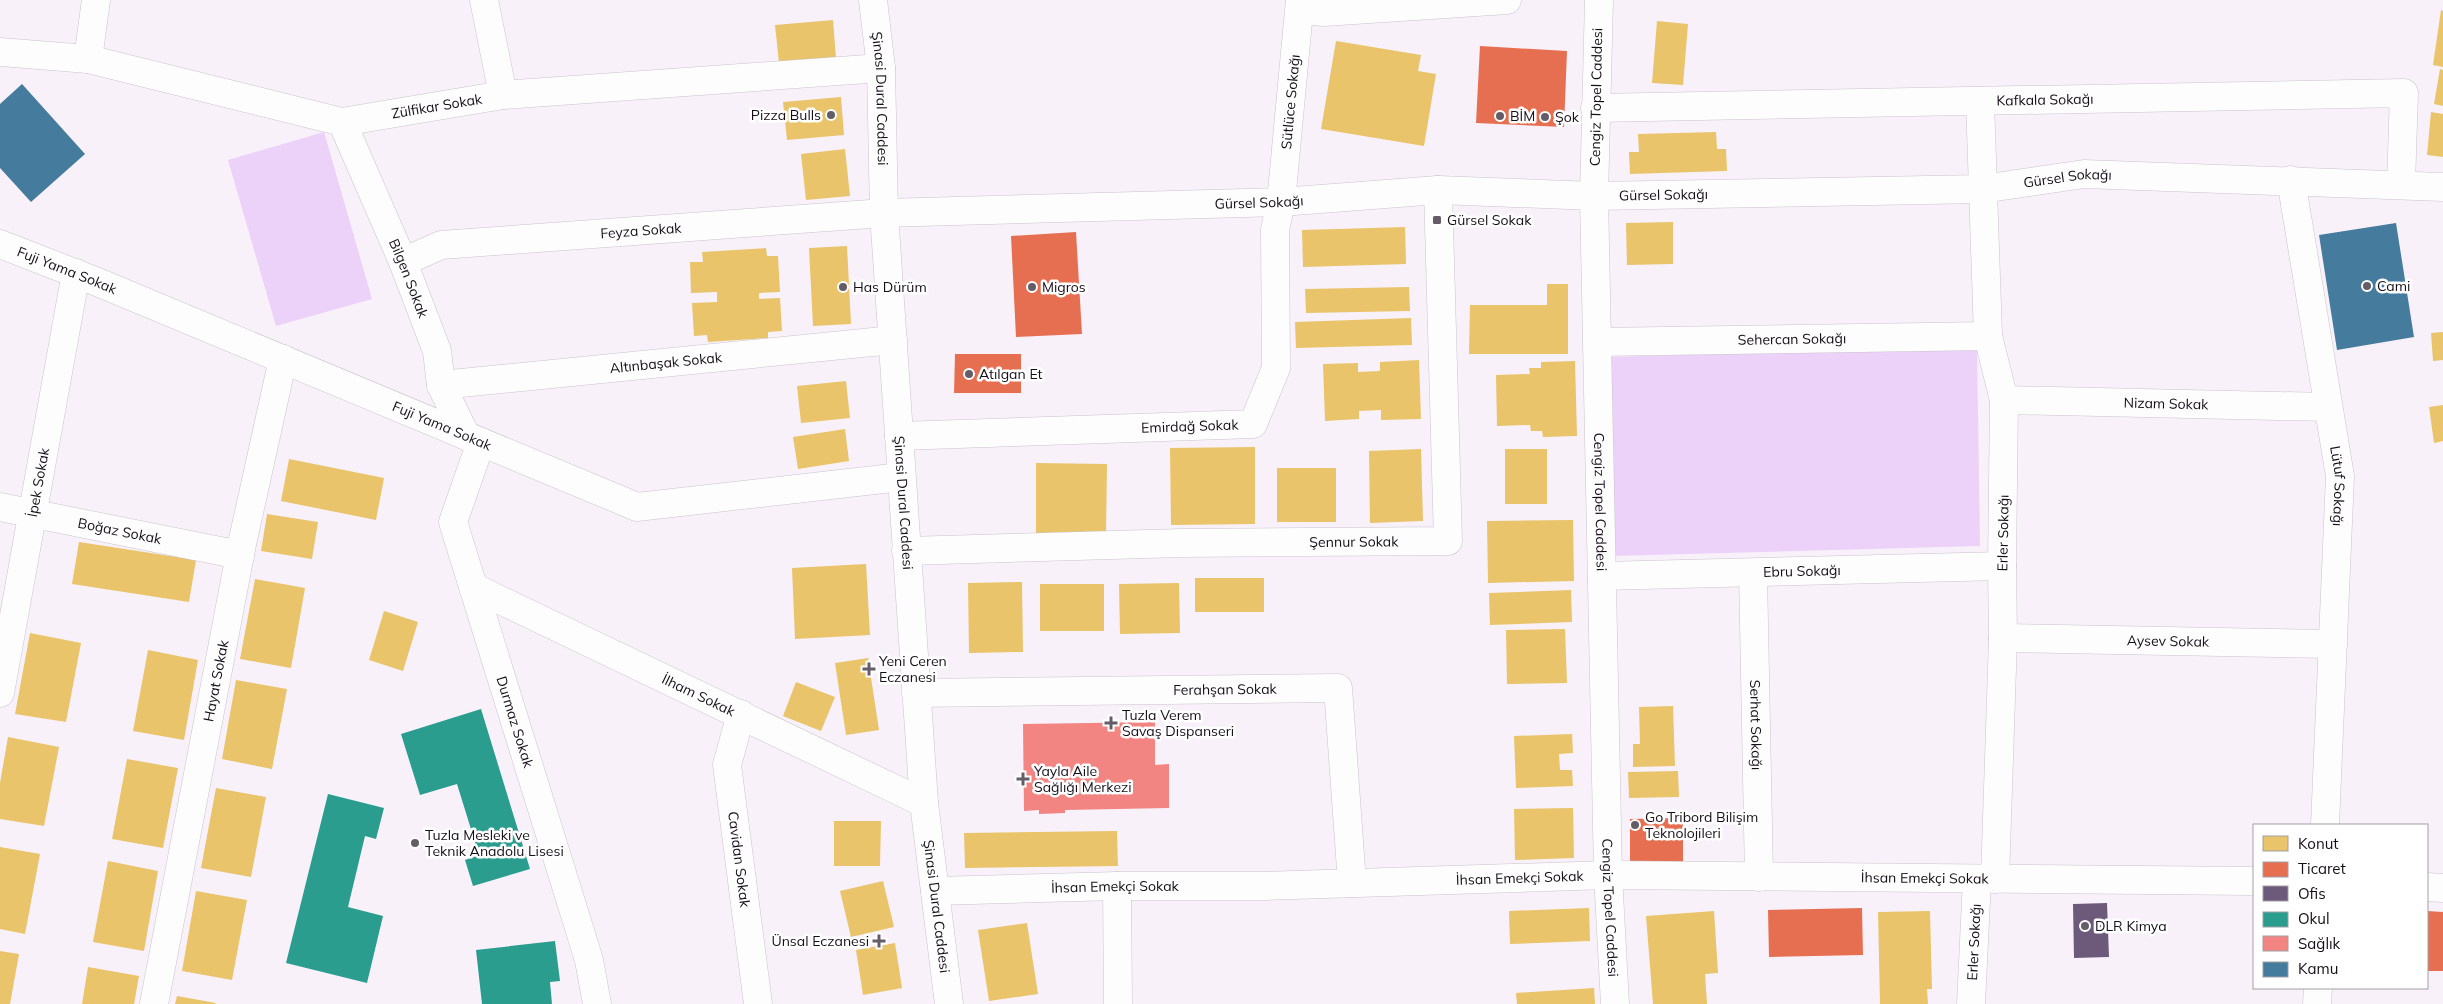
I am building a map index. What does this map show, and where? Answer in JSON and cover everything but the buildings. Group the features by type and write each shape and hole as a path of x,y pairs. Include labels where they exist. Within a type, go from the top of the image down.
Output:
{"street":[{"path":"88,59 96,0"},
{"path":"484,0 503,95"},
{"name":"Şinasi Dural Caddesi","path":"873,0 881,68 884,213 924,803 949,1004"},
{"path":"1300,5 1324,12 1508,0"},
{"name":"Cengiz Topel Caddesi","path":"1599,0 1594,196 1608,875 1615,1004"},
{"name":"Sütlüce Sokağı","path":"1280,202 1300,5"},
{"name":"Zülfikar Sokak","path":"0,52 88,59 342,122 503,95 881,68"},
{"name":"Kafkala Sokağı","path":"1595,108 2404,93 2400,185"},
{"name":"Erler Sokağı","path":"1971,1004 1986,879 2003,638 2004,400 1988,336 1980,101"},
{"name":"Bilgen Sokak","path":"342,122 403,262 437,351 441,385 473,439"},
{"name":"Gürsel Sokağı","path":"884,213 1280,202 1438,190 1594,196 1982,189 2084,174 2443,186"},
{"name":"Lütuf Sokağı","path":"2291,180 2340,476 2325,824"},
{"name":"Şennur Sokak","path":"906,550 1182,543 1448,541 1438,190"},
{"name":"Emirdağ Sokak","path":"899,436 1253,424 1276,368 1275,230 1280,202"},
{"name":"Feyza Sokak","path":"403,262 441,245 884,213"},
{"name":"Fuji Yama Sokak","path":"0,244 76,273 636,507 902,477"},
{"name":"İpek Sokak","path":"0,693 76,273"},
{"name":"Sehercan Sokağı","path":"1597,342 1988,336"},
{"name":"Altınbaşak Sokak","path":"441,385 892,340"},
{"name":"Hayat Sokak","path":"154,1004 240,555 283,359"},
{"name":"Nizam Sokak","path":"2004,400 2328,407"},
{"name":"Durmaz Sokak","path":"473,439 453,522 589,960 597,1004"},
{"name":"Boğaz Sokak","path":"0,507 240,555"},
{"name":"Ebru Sokağı","path":"1602,576 2002,566"},
{"name":"Serhat Sokağı","path":"1752,573 1759,877"},
{"name":"İlham Sokak","path":"473,587 924,803"},
{"name":"Aysev Sokak","path":"2003,638 2332,644"},
{"name":"Ferahşan Sokak","path":"916,692 1338,688 1352,883"},
{"name":"Cavidan Sokak","path":"741,714 727,765 758,1004"},
{"name":"İhsan Emekçi Sokak","path":"936,891 1116,886 1352,883 1608,875 2253,881"},
{"path":"1116,886 1118,1004"},
{"path":"2428,887 2443,888"},
{"path":"2317,1004 2318,989"}],"shaded area":[{"path":"324,132 372,299 276,326 228,160"},
{"path":"1977,346 1980,546 1612,556 1609,357"}],"place":[{"name":"Pizza Bulls","path":"831,115"},
{"name":"BİM","path":"1500,116"},
{"name":"Şok","path":"1545,117"},
{"name":"Gürsel Sokak","path":"1437,220"},
{"name":"Cami","path":"2367,286"},
{"name":"Has Dürüm","path":"843,287"},
{"name":"Migros","path":"1032,287"},
{"name":"Atılgan Et","path":"969,374"},
{"name":"Yeni Ceren Eczanesi","path":"869,669"},
{"name":"Tuzla Verem Savaş Dispanseri","path":"1111,723"},
{"name":"Yayla Aile Sağlığı Merkezi","path":"1023,779"},
{"name":"Go Tri̇bord Bi̇li̇şi̇m Teknoloji̇leri","path":"1635,825"},
{"name":"Tuzla Mesleki ve Teknik Anadolu Lisesi","path":"415,843"},
{"name":"DLR Kimya","path":"2085,926"},
{"name":"Ünsal Eczanesi","path":"879,941"}]}
